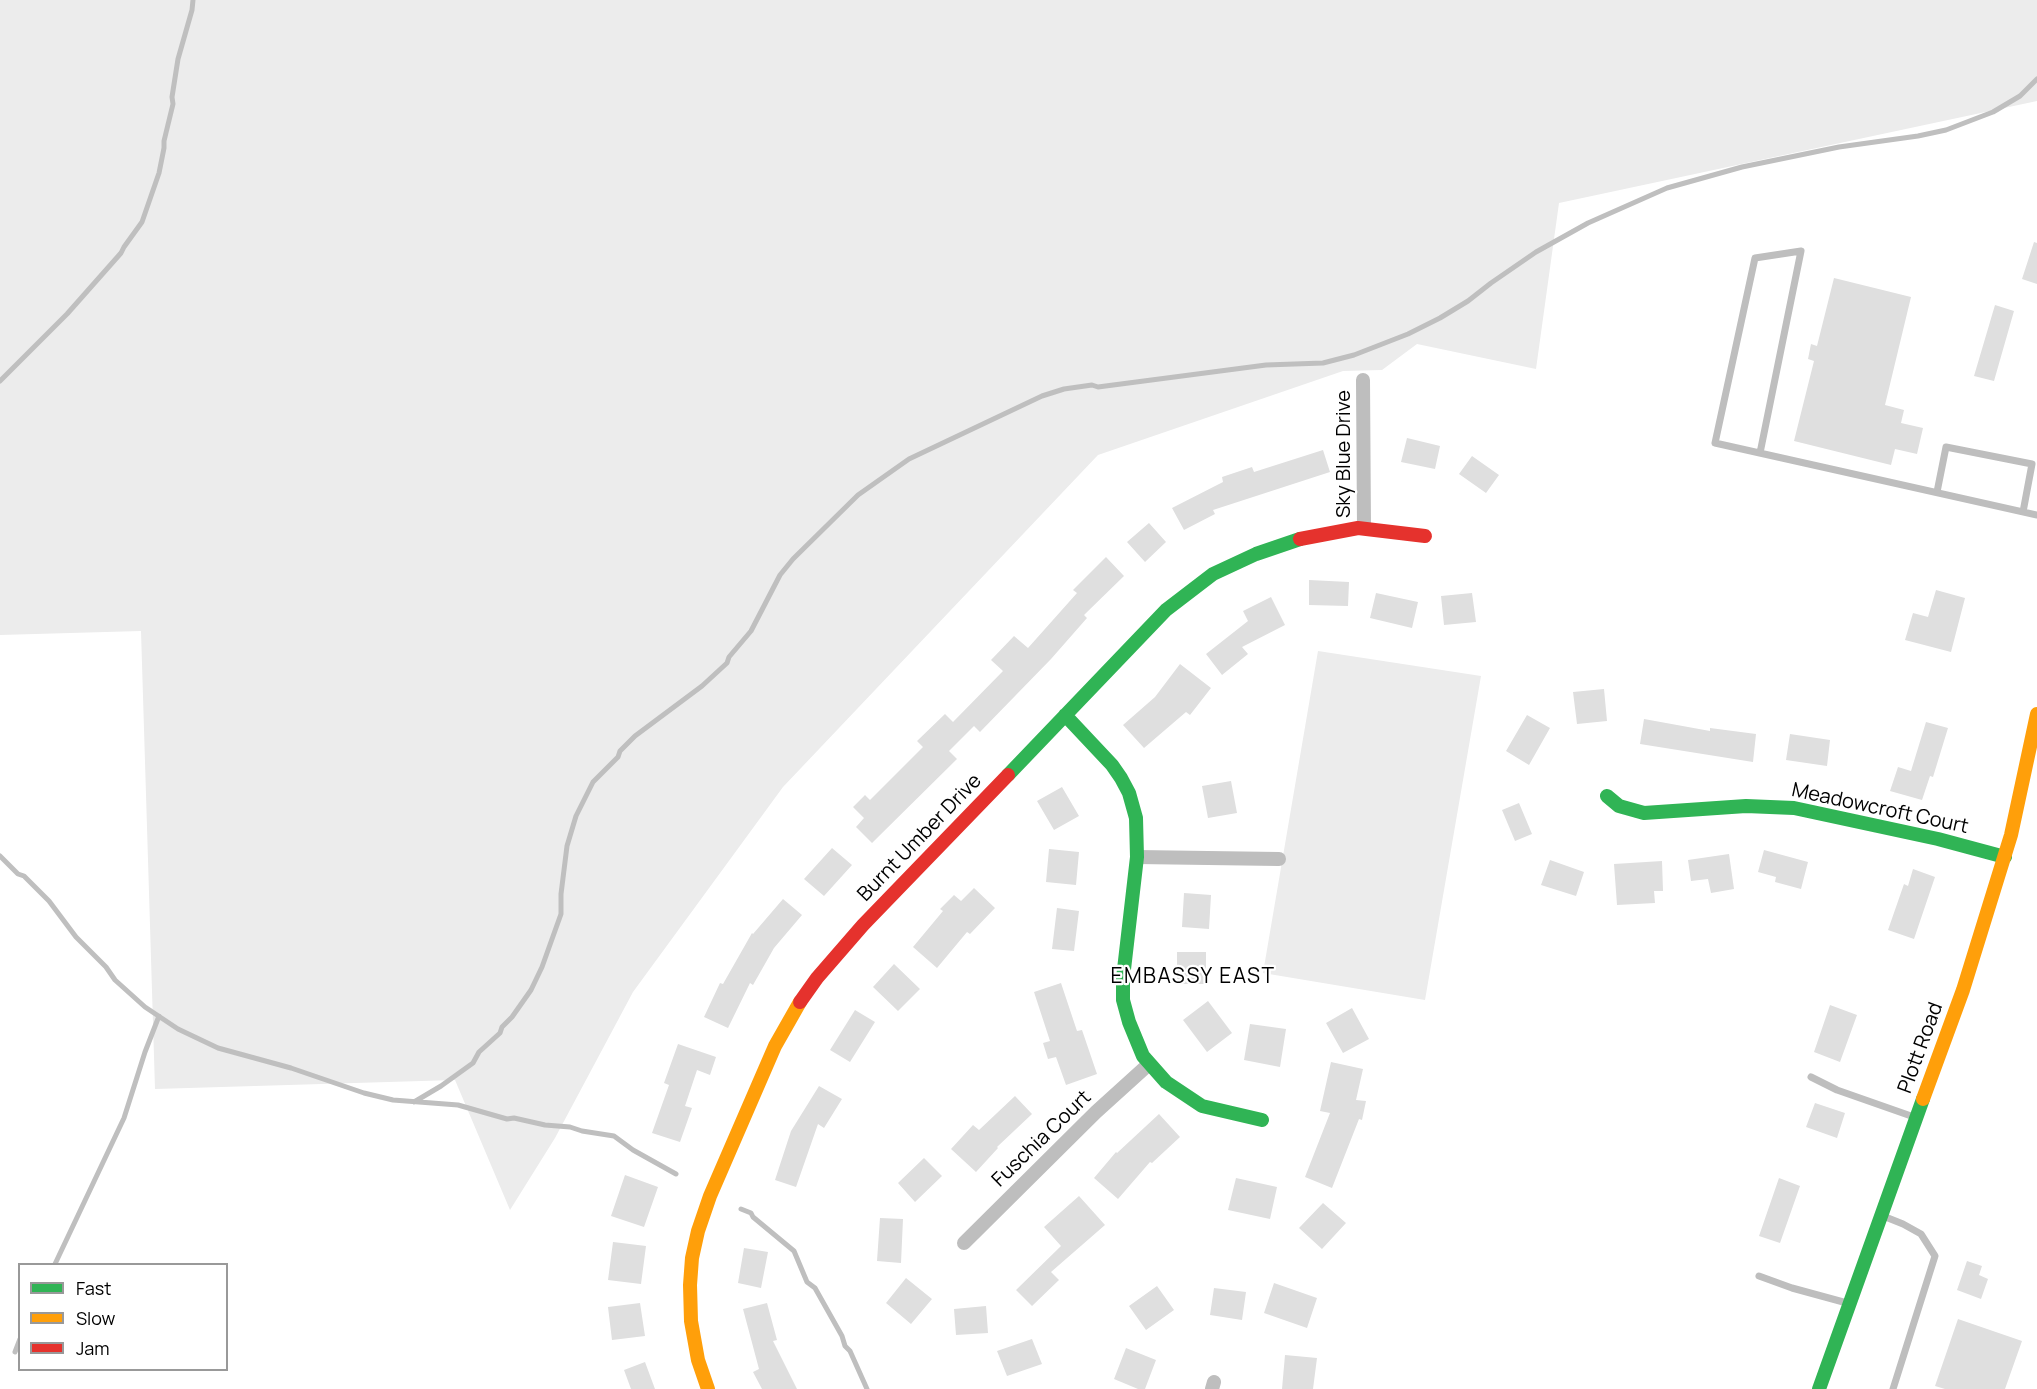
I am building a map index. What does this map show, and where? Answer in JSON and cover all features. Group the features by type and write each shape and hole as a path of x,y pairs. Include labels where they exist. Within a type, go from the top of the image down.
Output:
{"street":[{"name":"Sky Blue Drive","path":"1363,380 1364,528"},
{"name":"Burnt Umber Drive","path":"708,1389 698,1360 691,1321 692,1258 698,1231 710,1196 775,1046 793,1012 817,978 863,925 1166,610 1213,574 1285,542 1313,536 1364,528 1425,536"},
{"name":"Plott Road","path":"1819,1389 1963,990 2005,857 2037,714"},
{"path":"1065,715 1112,765 1129,793 1137,818 1137,857 1122,978 1123,1000 1134,1037 1149,1064 1166,1082 1202,1106 1262,1120"},
{"name":"Meadowcroft Court","path":"1608,796 1619,806 1644,813 1746,806 1794,808 1938,839 2005,857"},
{"path":"1137,857 1279,859"},
{"name":"Fuschia Court","path":"964,1243 1096,1112 1149,1064"}],"lane":[{"path":"1760,453 1801,251 1755,258 1715,443 2037,515"},
{"path":"1937,492 1946,447 2032,464 2023,512"},
{"path":"1811,1077 1837,1089 1917,1118"},
{"path":"1881,1215 1921,1234 1935,1256 1893,1389"},
{"path":"1759,1276 1792,1288 1850,1303"}],"shaded area":[{"path":"0,0 2037,0 2037,101 1559,203 1536,369 1417,344 1382,370 1343,371 1098,455 783,787 633,992 555,1138 510,1210 455,1080 155,1089 141,631 0,635"},
{"path":"1318,651 1481,676 1425,1000 1263,973"}],"building":[{"path":"2034,242 2037,243 2037,284 2022,279"},
{"path":"1834,278 1911,297 1885,405 1904,410 1901,423 1923,428 1917,454 1895,449 1891,465 1794,441 1814,361 1808,359 1811,344 1817,346"},
{"path":"1995,305 2014,311 1994,381 1974,376"},
{"path":"1407,438 1440,446 1435,469 1401,462"},
{"path":"1323,450 1330,472 1213,510 1215,514 1184,530 1172,508 1223,482 1222,477 1252,467 1254,472"},
{"path":"1472,456 1499,475 1486,493 1459,474"},
{"path":"1149,523 1166,542 1145,562 1127,542"},
{"path":"1106,557 1124,576 1084,615 1087,618 1051,659 980,732 974,726 949,751 957,759 872,843 856,827 864,818 853,807 865,795 870,800 923,747 917,741 945,714 953,722 1003,671 991,660 1014,636 1028,648 1077,593 1073,590"},
{"path":"1309,580 1349,582 1348,606 1309,605"},
{"path":"1936,590 1965,598 1951,652 1905,640 1913,613 1928,617"},
{"path":"1376,593 1418,602 1412,628 1370,618"},
{"path":"1472,593 1476,622 1444,625 1441,596"},
{"path":"1271,597 1285,625 1242,647 1248,654 1222,675 1206,654 1248,621 1243,611"},
{"path":"1180,664 1211,688 1190,715 1186,712 1144,748 1123,725 1155,697"},
{"path":"1604,689 1607,721 1577,724 1573,692"},
{"path":"1527,715 1550,728 1529,765 1506,751"},
{"path":"1644,719 1710,731 1710,728 1756,734 1753,762 1640,744"},
{"path":"1926,722 1948,728 1933,777 1930,776 1922,800 1890,791 1898,767 1911,771"},
{"path":"1790,734 1830,740 1827,766 1786,760"},
{"path":"1231,781 1237,813 1208,818 1202,786"},
{"path":"1062,787 1079,816 1054,830 1037,801"},
{"path":"1519,803 1532,834 1515,841 1502,810"},
{"path":"832,848 852,865 824,896 804,879"},
{"path":"1049,849 1079,852 1076,885 1046,882"},
{"path":"1764,850 1808,862 1801,889 1775,882 1776,877 1758,872"},
{"path":"1729,854 1734,889 1711,893 1708,879 1691,881 1688,860"},
{"path":"1550,860 1584,872 1576,896 1541,885"},
{"path":"1662,861 1663,891 1654,891 1655,903 1617,905 1614,864"},
{"path":"1913,869 1935,877 1914,939 1888,930 1904,884 1908,886"},
{"path":"974,888 995,908 970,934 967,932 937,968 913,947 943,911 940,909 954,895 961,901"},
{"path":"1184,893 1211,895 1209,929 1182,927"},
{"path":"783,899 802,915 774,948 753,985 750,983 728,1028 704,1017 720,983 723,984 752,933"},
{"path":"1057,908 1079,911 1074,951 1052,949"},
{"path":"1177,952 1206,952 1206,984 1177,984"},
{"path":"894,964 920,989 898,1011 873,987"},
{"path":"1061,983 1077,1031 1082,1030 1097,1074 1066,1085 1056,1057 1048,1059 1043,1043 1050,1041 1034,992"},
{"path":"1208,1001 1232,1033 1207,1052 1183,1020"},
{"path":"1830,1005 1857,1015 1840,1062 1814,1052"},
{"path":"1352,1008 1369,1039 1343,1053 1326,1023"},
{"path":"855,1010 875,1022 850,1062 830,1050"},
{"path":"1250,1024 1286,1029 1280,1067 1244,1060"},
{"path":"678,1044 716,1057 710,1075 697,1070 685,1106 692,1108 680,1142 652,1133 669,1085 664,1083"},
{"path":"1331,1062 1363,1069 1356,1100 1366,1101 1362,1120 1359,1119 1332,1188 1305,1177 1330,1113 1320,1111"},
{"path":"819,1086 842,1099 824,1128 818,1124 796,1187 775,1180 791,1131"},
{"path":"1015,1096 1032,1114 997,1147 976,1172 951,1149 973,1125 979,1130"},
{"path":"1815,1103 1845,1113 1837,1138 1806,1127"},
{"path":"1159,1114 1180,1137 1152,1163 1150,1162 1118,1199 1094,1178 1116,1152"},
{"path":"924,1158 942,1176 915,1202 898,1183"},
{"path":"625,1175 658,1187 644,1227 611,1216"},
{"path":"1236,1178 1277,1187 1270,1219 1228,1210"},
{"path":"1779,1178 1800,1186 1780,1243 1759,1236"},
{"path":"1079,1196 1105,1225 1051,1272 1059,1280 1032,1306 1016,1290 1061,1246 1044,1227"},
{"path":"1323,1203 1346,1223 1322,1249 1299,1228"},
{"path":"880,1218 903,1219 901,1263 877,1261"},
{"path":"613,1242 646,1246 641,1284 608,1280"},
{"path":"744,1248 768,1252 761,1288 738,1283"},
{"path":"1967,1261 1982,1266 1979,1275 1988,1279 1981,1299 1957,1290"},
{"path":"906,1278 932,1299 911,1324 886,1303"},
{"path":"1274,1283 1317,1298 1307,1328 1264,1313"},
{"path":"1157,1286 1174,1310 1146,1330 1129,1306"},
{"path":"1214,1288 1246,1292 1242,1320 1210,1315"},
{"path":"640,1303 645,1336 612,1340 608,1307"},
{"path":"767,1303 777,1340 773,1341 797,1389 762,1389 753,1372 759,1369 743,1309"},
{"path":"986,1306 988,1333 956,1335 954,1309"},
{"path":"1958,1319 2022,1341 2005,1389 1945,1389 1935,1386"},
{"path":"1032,1339 1042,1364 1007,1376 997,1351"},
{"path":"1126,1348 1156,1360 1145,1389 1138,1389 1114,1379"},
{"path":"1285,1355 1317,1358 1313,1389 1282,1389"},
{"path":"645,1362 655,1389 631,1389 624,1370"}],"waterway":[{"path":"0,381 67,314 121,253 142,222 159,173 173,104 178,59 193,0"},
{"path":"414,1102 473,1063 479,1052 500,1033 502,1027 531,990 561,914 567,846 576,816 593,782 635,736 702,686 727,663 729,657 751,631 780,575 793,559 858,495 909,459 1042,396 1064,389 1092,385 1098,387 1266,365 1323,363 1354,355 1408,334 1440,318 1468,301 1536,252 1588,223 1667,188 1742,167 1839,147 1946,130 1993,112 2020,96 2037,79"},
{"path":"0,856 49,901 76,937 106,967 115,980 145,1007 178,1029 218,1048 393,1100 458,1105 507,1119 514,1118 614,1136 633,1150 676,1174"},
{"path":"55,1263 124,1118 159,1016"},
{"path":"741,1209 751,1213 794,1251 807,1282 815,1288 842,1336 867,1389"},
{"path":"15,1352 18,1344"}],"traffic: fast":[{"path":"1008,775 1166,610 1213,574 1256,554 1300,539"},
{"path":"1065,715 1112,765 1121,778 1129,793 1136,818 1137,857 1123,978 1123,1000 1143,1056 1166,1082 1202,1106 1262,1120"},
{"path":"1607,796 1619,806 1644,813 1746,806 1794,808 1938,839 2005,857"},
{"path":"1819,1389 1923,1099"}],"traffic: slow":[{"path":"1923,1099 1963,990 2011,835 2037,714"},
{"path":"708,1389 698,1360 691,1321 692,1258 698,1231 710,1196 775,1046 800,1002"}],"traffic: jam":[{"path":"1300,539 1358,528 1425,536"},
{"path":"800,1002 817,978 863,925 1008,775"}],"district":[{"name":"EMBASSY EAST","path":"1193,977"}]}
